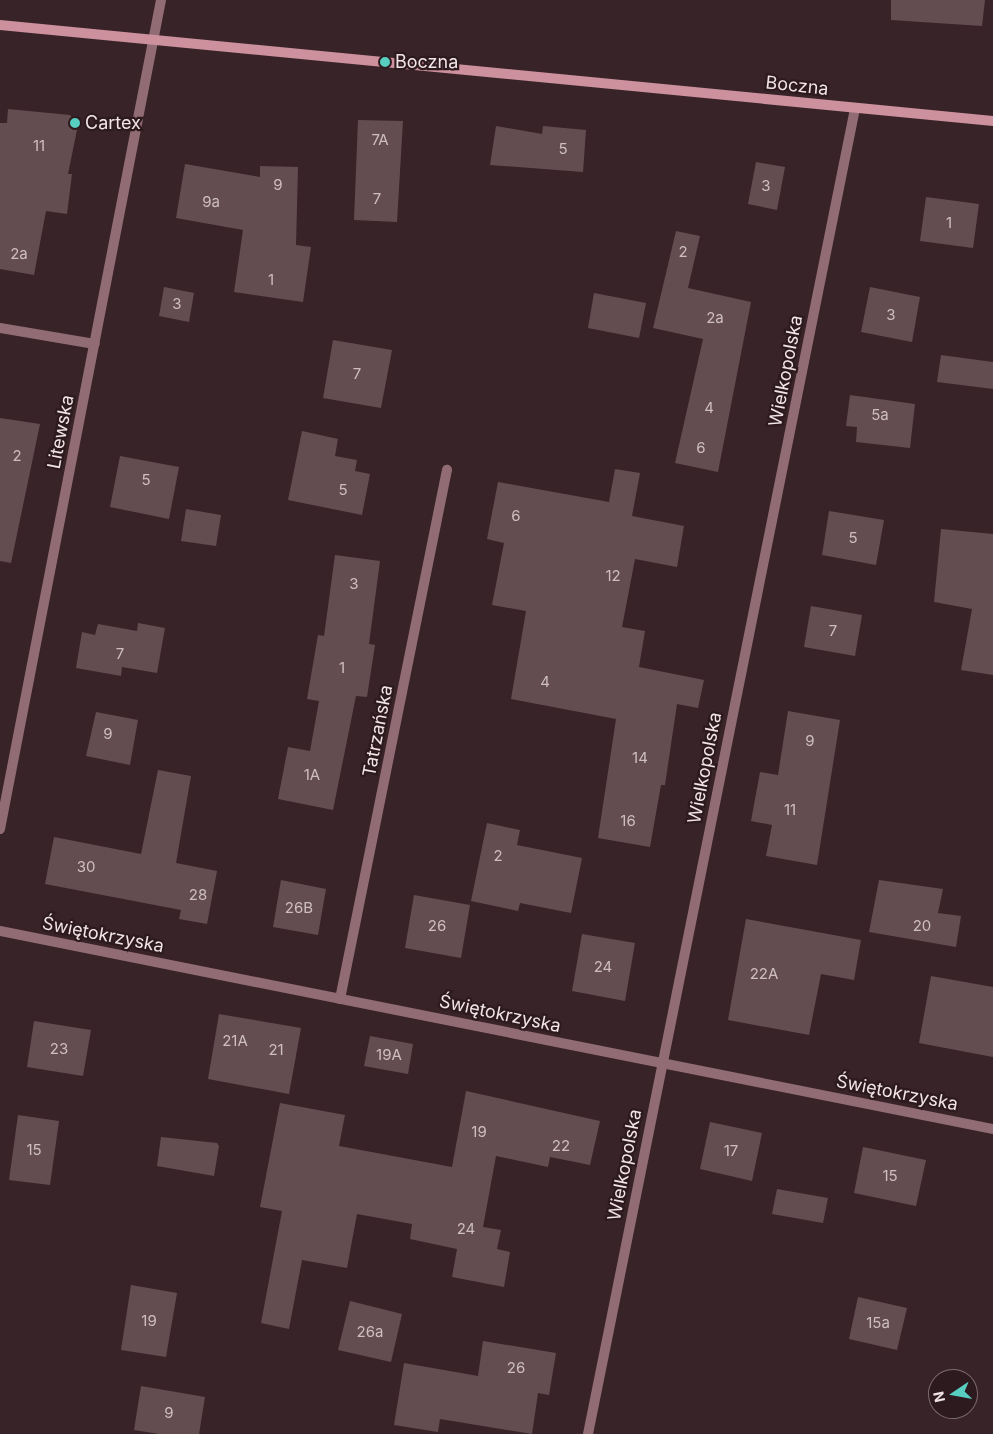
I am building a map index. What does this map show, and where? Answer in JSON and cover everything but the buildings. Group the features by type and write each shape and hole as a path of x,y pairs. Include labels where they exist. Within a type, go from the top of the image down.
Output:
{"street":[{"name":"Litewska","path":"0,829 161,0"},
{"name":"Boczna","path":"0,25 154,42 993,121"},
{"name":"Wielkopolska","path":"588,1434 855,108"},
{"path":"0,328 95,344"},
{"name":"Tatrzańska","path":"340,998 447,470"},
{"name":"Świętokrzyska","path":"0,931 993,1129"}],"place":[{"name":"Boczna","path":"385,62"},
{"name":"Cartex","path":"75,123"}]}
